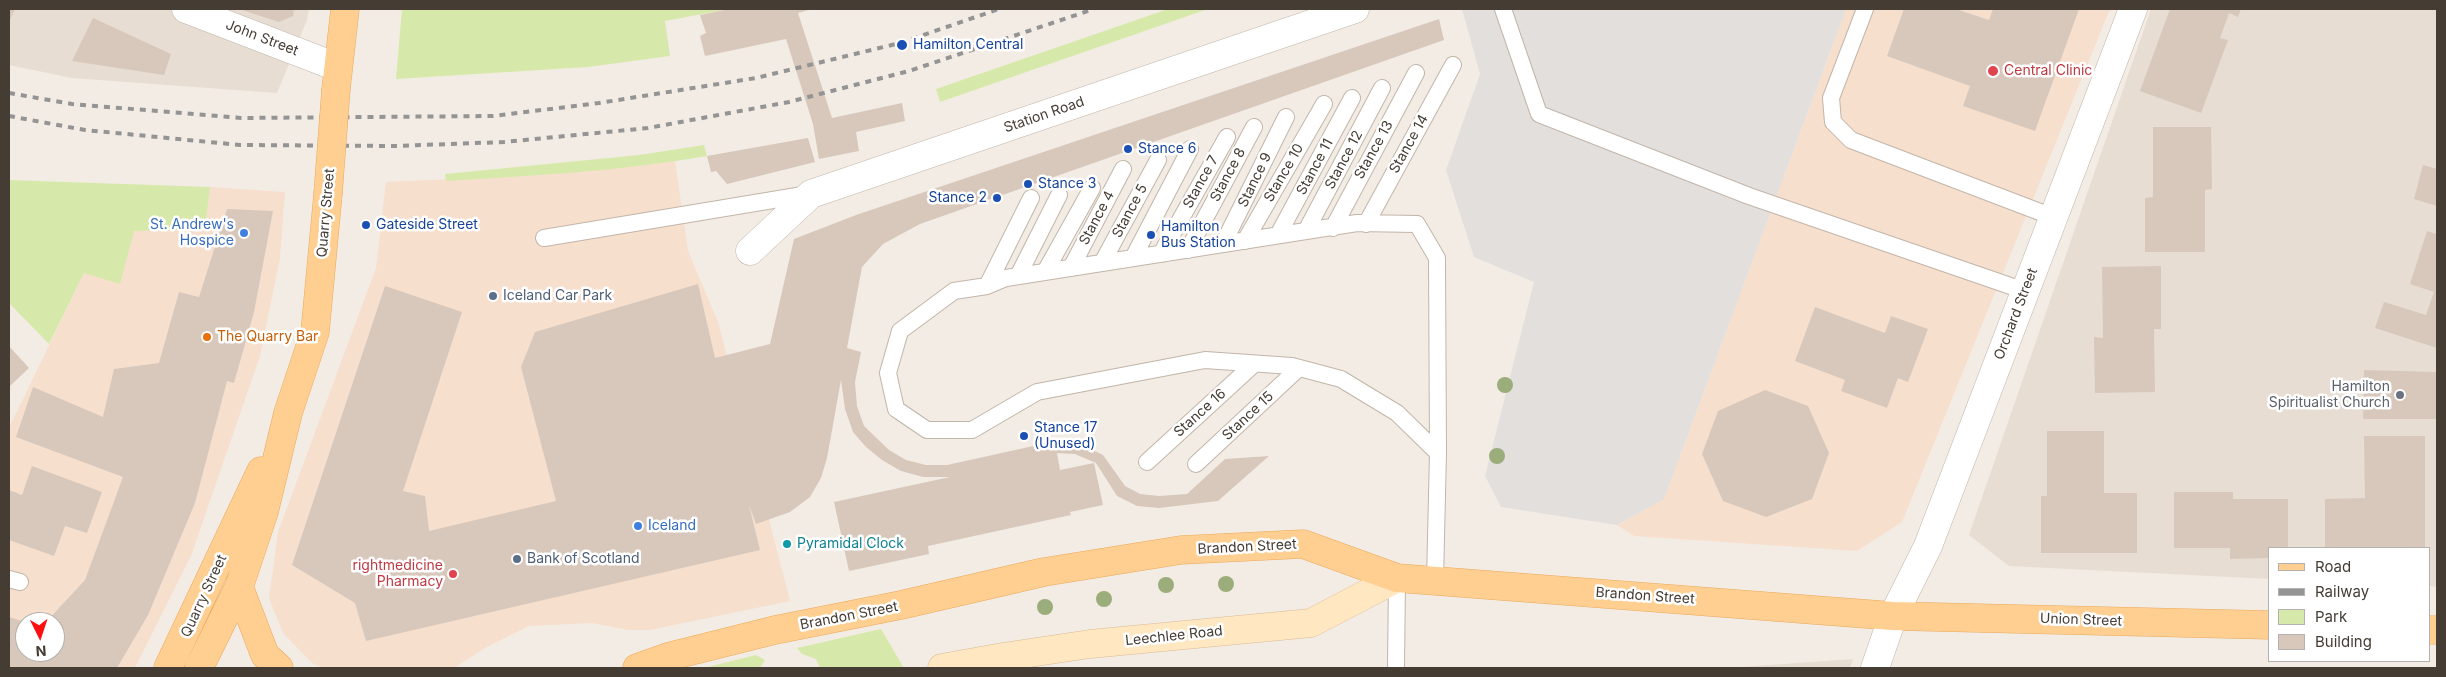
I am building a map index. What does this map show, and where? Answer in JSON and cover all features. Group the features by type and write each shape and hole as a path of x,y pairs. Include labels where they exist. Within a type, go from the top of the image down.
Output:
{"main road":[{"name":"Quarry Street","path":"199,668 239,587 264,512 288,413 315,332 337,78 345,9"},
{"name":"Quarry Street","path":"168,668 288,413"},
{"name":"Brandon Street","path":"637,668 671,656 775,630 901,605 1044,572 1182,550 1302,544 1397,578 1893,616"},
{"name":"Leechlee Road","path":"942,668 1003,656 1090,644 1311,623 1397,578"},
{"path":"239,587 265,655 279,668"},
{"name":"Union Street","path":"1893,616 2268,626"}],"street":[{"name":"John Street","path":"186,9 337,78"},
{"name":"Station Road","path":"750,250 811,194 1355,9"},
{"name":"Orchard Street","path":"1875,668 1893,616 1928,546 2133,9"}],"lane":[{"path":"1503,9 1539,114 1719,186 2025,291"},
{"path":"1865,9 1831,98 1833,122 1851,140 2053,217"},
{"name":"Stance 14","path":"1366,224 1453,65"},
{"name":"Stance 13","path":"1332,228 1416,73"},
{"name":"Stance 12","path":"1306,231 1382,88"},
{"name":"Stance 11","path":"1278,235 1352,98"},
{"name":"Stance 10","path":"1244,241 1324,104"},
{"name":"Stance 9","path":"1223,244 1286,116"},
{"name":"Stance 8","path":"1188,250 1254,127"},
{"name":"Stance 7","path":"1161,254 1226,137"},
{"path":"1133,258 1190,149"},
{"name":"Stance 5","path":"1102,263 1158,160"},
{"name":"Stance 4","path":"1071,268 1123,169"},
{"path":"1046,272 1092,188"},
{"path":"544,238 811,194"},
{"path":"1018,276 1059,195"},
{"path":"988,286 1032,198"},
{"path":"1435,580 1438,453 1437,258 1417,224 1366,224 1278,235 1006,278 988,286 954,291 900,331 888,373 896,409 927,430 972,430 1037,392 1205,360 1299,368 1341,379 1397,413 1438,453"},
{"name":"Stance 16","path":"1146,462 1254,364"},
{"name":"Stance 15","path":"1196,464 1299,368"},
{"path":"1396,668 1397,578"}],"shaded area":[{"path":"9,9 309,9 307,20 277,93 72,78 9,65"},
{"path":"1462,9 1846,9 1664,499 1617,525 1501,507 1485,476 1534,282 1474,257 1446,170 1480,74"},
{"path":"1846,9 2110,9 1902,522 1857,551 1634,536 1617,525 1664,499"},
{"path":"2151,9 2437,9 2437,587 2431,586 2431,547 2268,547 2268,579 2009,566 1969,535"},
{"path":"675,161 688,251 718,322 790,601 650,630 628,630 592,623 529,626 485,648 454,668 323,668 312,663 283,633 269,598 278,532 376,268 386,182 542,175"},
{"path":"210,187 285,192 280,258 260,356 191,556 135,668 9,668 9,428 84,273 134,231 205,229"},
{"path":"1853,659 1850,668 1727,668"}],"green space":[{"path":"402,9 729,9 665,21 670,56 588,67 396,79"},
{"path":"1168,9 1208,9 940,102 936,89"},
{"path":"704,145 707,156 610,169 446,181 445,174 639,155"},
{"path":"9,180 210,187 205,230 134,231 120,284 84,273 49,344 9,303"},
{"path":"881,629 904,668 820,668 816,659 802,654 797,648"},
{"path":"756,655 765,660 760,668 704,668"}],"building":[{"path":"9,9 15,9 9,22"},
{"path":"239,9 294,9 293,16 279,22"},
{"path":"729,9 812,9 798,13 832,118 902,103 905,121 856,132 859,151 819,159 813,124 786,39 705,56 700,36 706,33 700,15"},
{"name":"Central Clinic","path":"1904,9 1956,9 1989,20 1993,9 2079,9 2035,131 1963,106 1970,86 1887,56"},
{"path":"2170,9 2241,9 2238,17 2229,13 2220,38 2228,40 2201,113 2140,91"},
{"path":"93,18 171,54 164,75 72,61"},
{"path":"1439,19 1444,40 920,224 883,244 862,267 847,348 861,352 855,382 857,406 864,426 889,450 906,460 926,465 947,465 1047,443 1066,441 1078,443 1103,455 1125,486 1140,494 1159,496 1187,494 1225,459 1269,456 1218,501 1159,508 1137,506 1117,496 1096,463 1075,454 1057,453 1060,470 1094,463 1103,505 1070,512 1071,515 928,546 929,554 849,571 834,502 950,477 923,477 901,471 882,460 866,447 853,432 845,409 841,380 827,458 821,478 810,497 790,512 756,524 749,505 760,550 366,641 355,603 292,565 385,286 462,312 403,491 425,496 429,531 556,501 521,367 535,332 698,284 715,358 770,344 794,239 856,215"},
{"path":"2153,127 2211,127 2212,189 2205,190 2205,252 2145,252 2145,198 2153,197"},
{"path":"808,138 815,162 727,184 716,171 711,172 707,156"},
{"path":"2423,165 2437,169 2437,206 2414,199"},
{"path":"227,209 273,211 254,312 234,383 227,381 195,503 148,615 117,668 9,668 9,617 15,619 15,662 65,662 65,612 55,612 85,580 123,477 16,437 33,387 103,417 114,369 159,363 179,292 199,297"},
{"path":"2427,231 2437,234 2437,348 2375,328 2384,302 2426,315 2434,292 2410,284"},
{"path":"2161,266 2161,329 2154,329 2155,392 2095,393 2094,337 2103,338 2102,267"},
{"path":"1815,307 1885,333 1891,316 1928,329 1908,382 1898,378 1887,408 1841,391 1845,380 1795,361"},
{"path":"9,346 29,368 9,387"},
{"name":"Hamilton Spiritualist Church","path":"2364,370 2437,372 2437,419 2363,419"},
{"path":"1765,390 1808,406 1829,453 1812,499 1766,517 1723,501 1702,454 1718,411"},
{"path":"2047,431 2104,431 2104,493 2137,493 2137,553 2041,553 2041,496 2047,496"},
{"path":"2364,436 2425,436 2425,547 2325,547 2325,499 2365,498"},
{"path":"32,466 102,492 87,533 65,526 54,556 9,540 9,490 22,495"},
{"path":"2174,492 2233,492 2233,499 2288,499 2288,547 2268,547 2268,558 2230,559 2230,548 2174,548"}],"railway":[{"path":"9,93 72,104 241,118 493,116 599,103 756,78 900,43 999,9"},
{"path":"9,116 85,130 240,145 395,146 504,142 648,128 789,102 909,71 1094,9"}],"place":[{"name":"Hamilton Central","path":"902,45"},
{"name":"Central Clinic","path":"1993,71"},
{"name":"Stance 6","path":"1128,149"},
{"name":"Stance 3","path":"1028,184"},
{"name":"Stance 2","path":"997,198"},
{"name":"Gateside Street","path":"366,225"},
{"name":"St. Andrew's Hospice","path":"244,233"},
{"name":"Hamilton Bus Station","path":"1151,235"},
{"name":"Iceland Car Park","path":"493,296"},
{"name":"The Quarry Bar","path":"207,337"},
{"name":"Hamilton Spiritualist Church","path":"2400,395"},
{"name":"Stance 17 (Unused)","path":"1024,436"},
{"name":"Iceland","path":"638,526"},
{"name":"Pyramidal Clock","path":"787,544"},
{"name":"Bank of Scotland","path":"517,559"},
{"name":"rightmedicine Pharmacy","path":"453,574"}]}
